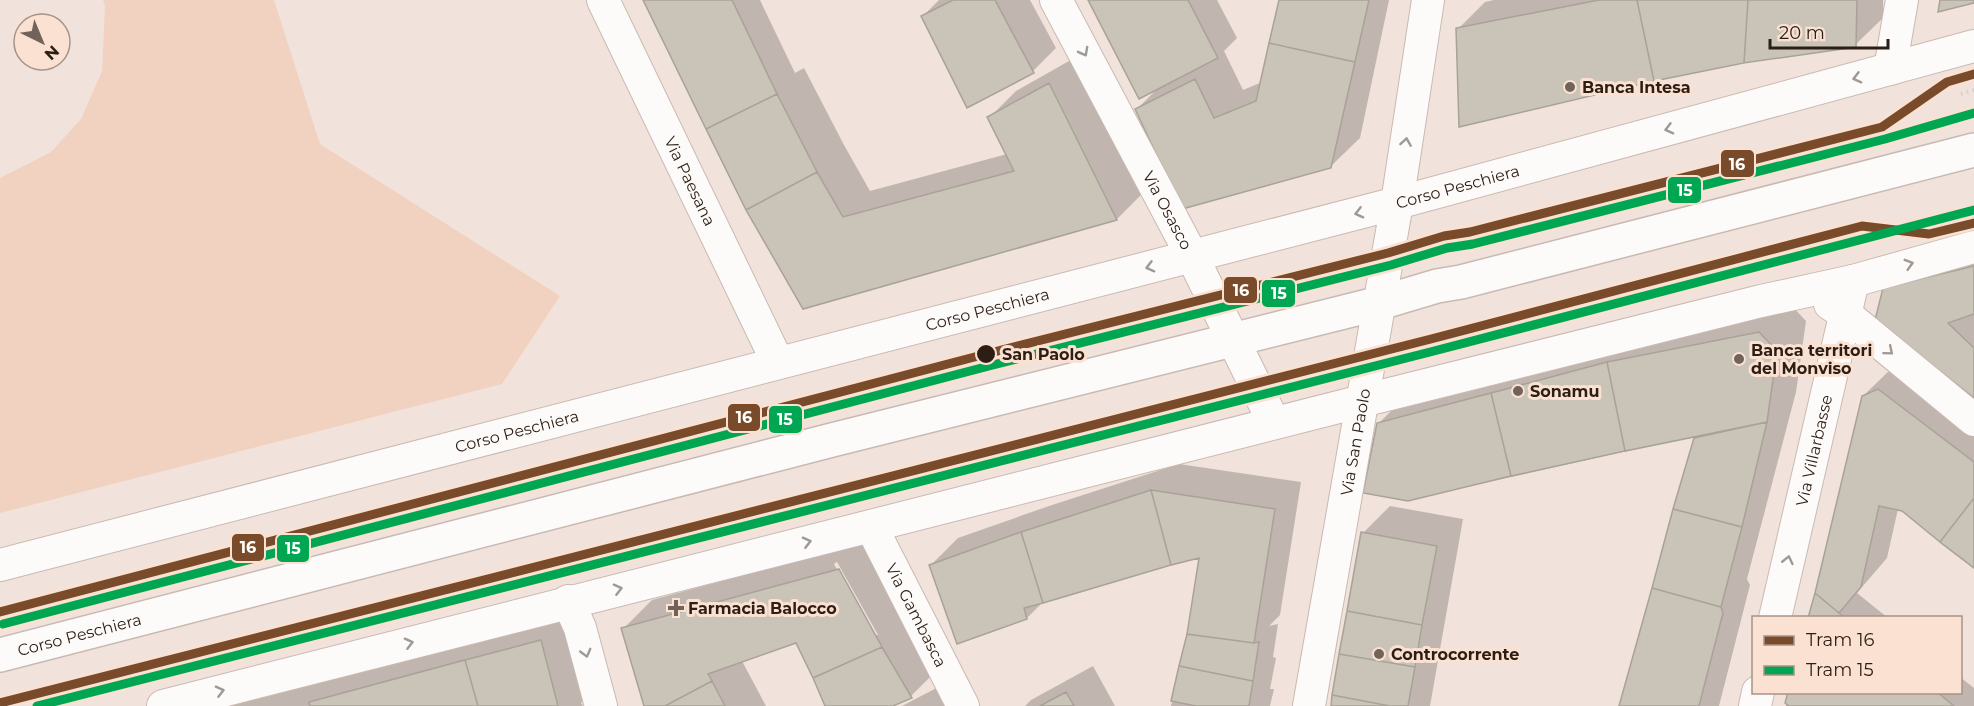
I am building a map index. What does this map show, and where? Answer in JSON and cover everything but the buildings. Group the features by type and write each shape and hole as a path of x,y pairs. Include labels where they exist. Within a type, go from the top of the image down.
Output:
{"main road":[{"name":"Corso Peschiera","path":"0,655 832,440 1380,303 1437,286 1461,282 1974,150"}],"street":[{"name":"Via Paesana","path":"603,0 778,363"},
{"name":"Via Osasco","path":"1056,0 1192,256 1274,423"},
{"name":"Via San Paolo","path":"1309,706 1397,203 1428,0"},
{"path":"1890,69 1902,0"},
{"name":"Corso Peschiera","path":"0,565 1397,203 1974,46"},
{"path":"163,706 1274,423 1853,281 1974,247"},
{"name":"Via Villarbasse","path":"1775,616 1853,281"},
{"path":"1809,290 1844,313 1974,420"},
{"name":"Via Gambasca","path":"871,526 963,706"},
{"path":"568,601 580,628 600,706"}],"path":[{"path":"1961,94 1974,90"},
{"path":"1925,218 1974,205"}],"shaded area":[{"path":"103,0 274,0 320,144 560,296 502,384 0,513 0,178 51,152 81,119 102,71 105,6"}],"tram line":[{"name":"16","path":"0,612 986,354 1388,253 1444,236 1470,232 1882,127 1947,82 1974,74"},
{"name":"15","path":"3,624 989,366 1391,265 1447,248 1473,244 1885,139 1974,113"},
{"name":"15","path":"37,706 1434,351 1974,210"},
{"name":"16","path":"0,703 1431,339 1862,226 1929,234 1974,223"}],"place":[{"name":"Banca Intesa","path":"1570,87"},
{"name":"San Paolo","path":"986,354"},
{"name":"Banca territori del Monviso","path":"1739,359"},
{"name":"Sonamu","path":"1518,391"},
{"name":"Farmacia Balocco","path":"676,608"},
{"name":"Controcorrente","path":"1379,654"}]}
